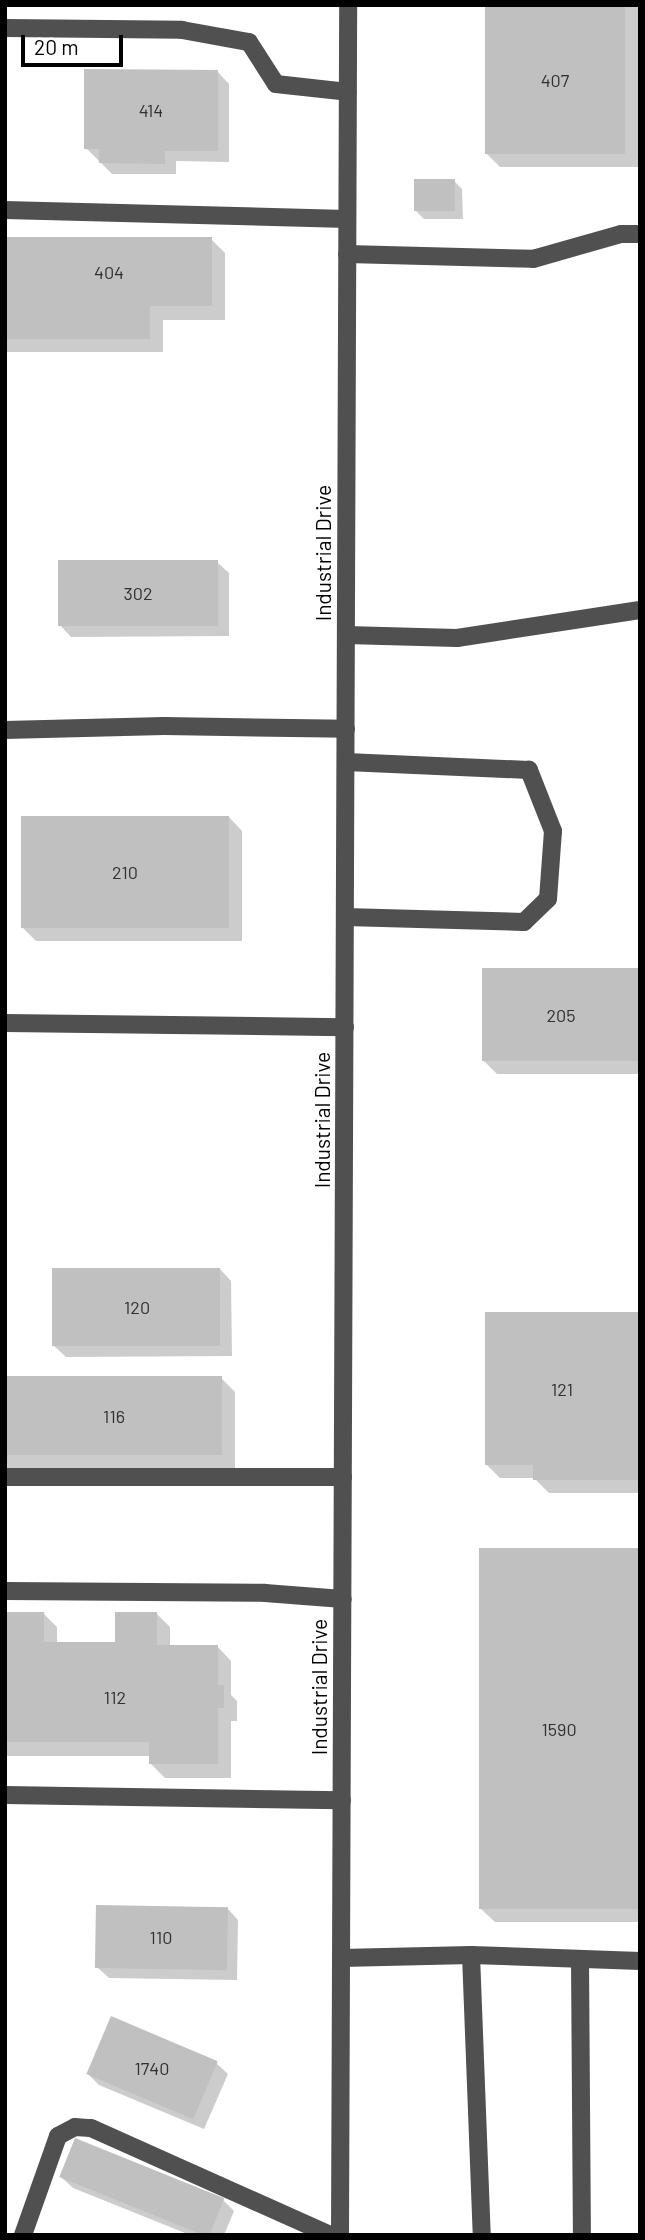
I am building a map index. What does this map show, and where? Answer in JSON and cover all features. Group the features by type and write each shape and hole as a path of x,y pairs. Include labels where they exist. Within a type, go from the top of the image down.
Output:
{"street":[{"name":"Industrial Drive","path":"340,2235 348,5"},
{"path":"5,28 181,30 249,42 276,84 348,92"},
{"path":"5,210 347,219"},
{"path":"347,254 533,259 621,234 640,234"},
{"path":"346,635 457,638 640,610"},
{"path":"5,730 164,726 345,729"},
{"path":"345,762 529,770 553,831 548,899 524,922 345,918"},
{"path":"5,1023 345,1027"},
{"path":"5,1477 343,1477"},
{"path":"5,1591 265,1593 342,1599"},
{"path":"5,1795 342,1800"},
{"path":"341,1958 471,1955 640,1961"},
{"path":"471,1955 482,2235"},
{"path":"580,1959 582,2235"},
{"path":"23,2235 58,2136 75,2127 91,2128 330,2235"}],"building":[{"path":"485,5 625,5 625,154 485,154"},
{"path":"84,69 218,70 218,151 165,151 165,164 99,163 99,149 84,149"},
{"path":"414,179 455,179 455,211 414,211"},
{"path":"5,237 212,237 212,306 150,306 150,339 5,339"},
{"path":"58,560 218,560 218,626 58,626"},
{"path":"21,816 229,816 229,928 21,928"},
{"path":"482,968 640,968 640,1061 482,1061"},
{"path":"52,1268 220,1268 220,1346 52,1346"},
{"path":"485,1312 640,1312 640,1480 533,1480 533,1465 485,1465"},
{"path":"5,1376 222,1376 222,1455 5,1455"},
{"path":"479,1548 640,1548 640,1909 479,1909"},
{"path":"5,1612 44,1612 44,1642 115,1642 115,1612 157,1612 157,1645 218,1645 218,1685 224,1685 224,1708 218,1708 218,1764 149,1764 149,1742 5,1742"},
{"path":"96,1905 228,1907 227,1970 95,1968"},
{"path":"111,2016 218,2061 193,2119 86,2074"},
{"path":"75,2138 224,2198 209,2235 203,2235 59,2177"}]}
